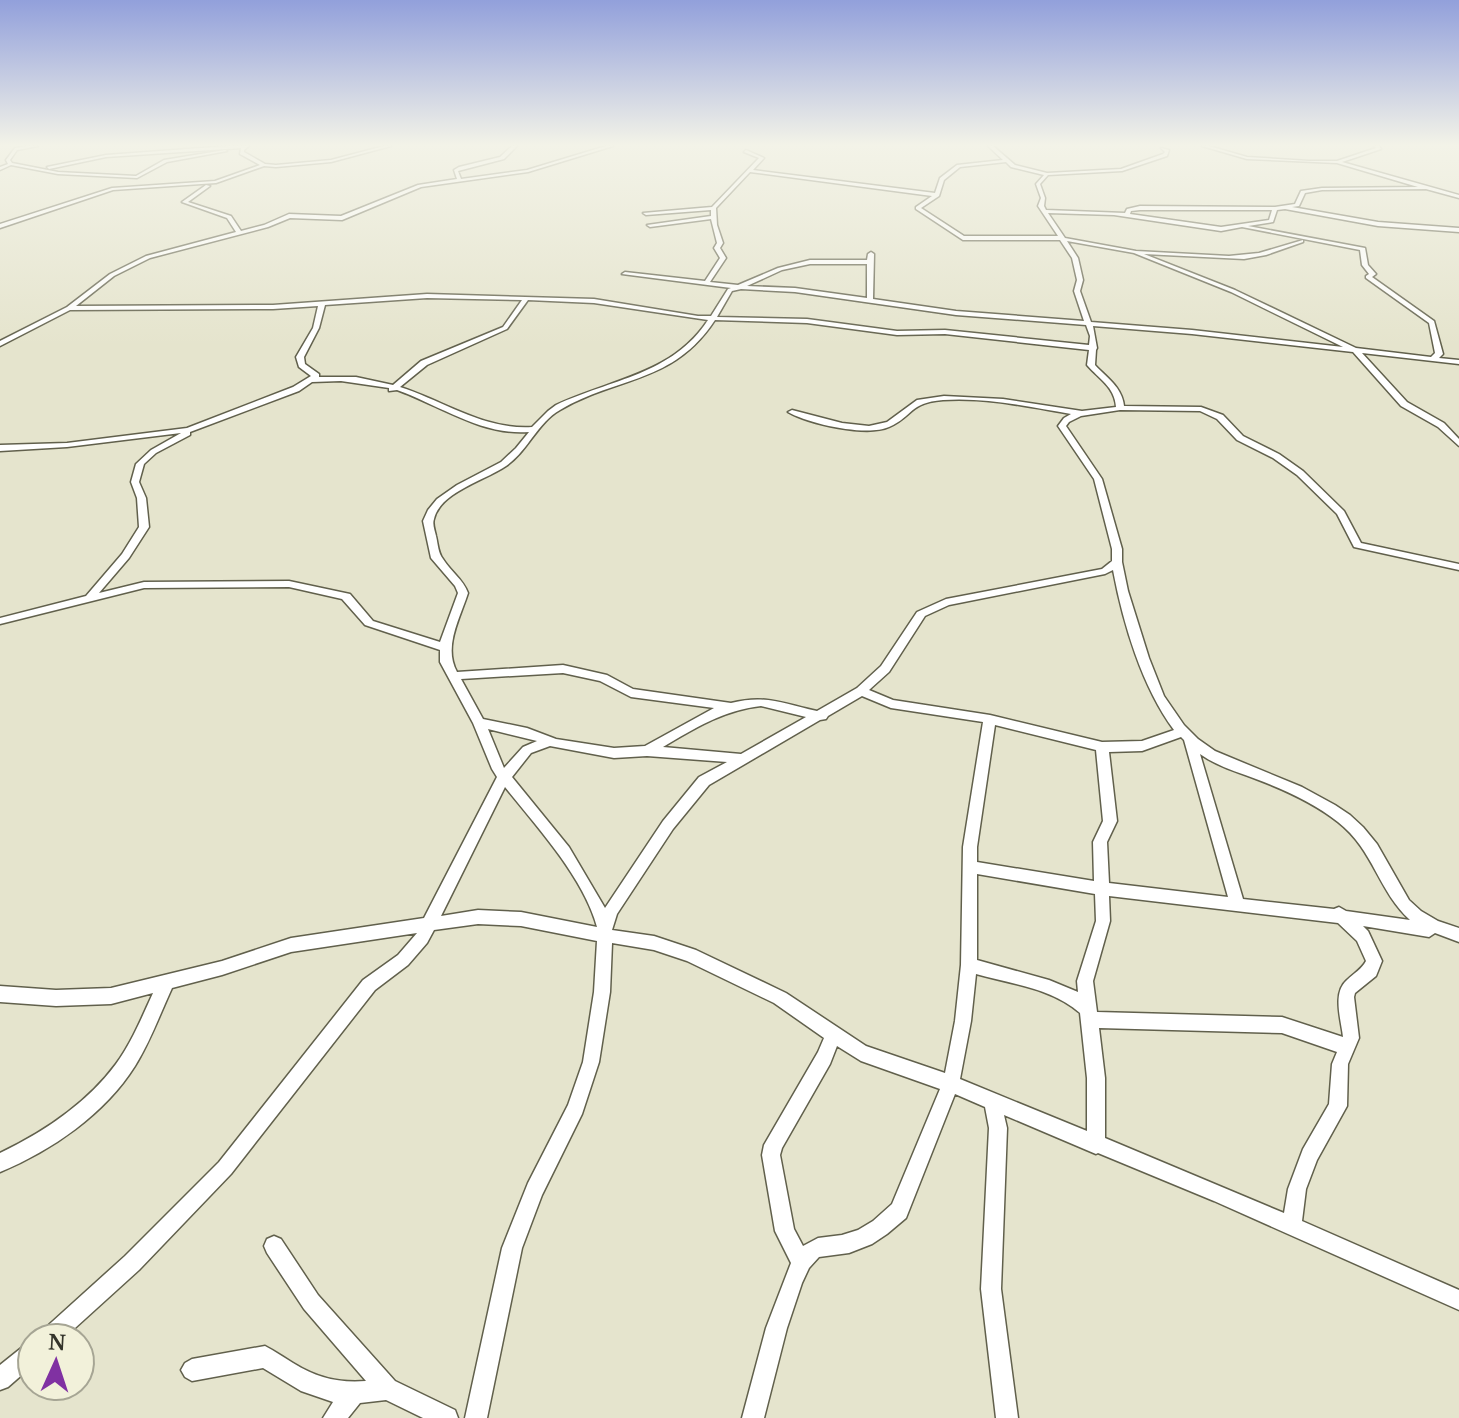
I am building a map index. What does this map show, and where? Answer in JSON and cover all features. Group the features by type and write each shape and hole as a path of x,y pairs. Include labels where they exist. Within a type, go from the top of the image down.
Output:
{"street":[{"path":"0,226 43,212"},
{"path":"215,212 229,217 238,231"},
{"path":"0,344 69,308 138,261 238,231 266,226 289,216 342,218 356,212"},
{"path":"646,213 657,212"},
{"path":"708,281 723,258 717,248 720,243 713,212"},
{"path":"924,212 960,237 1064,238 1135,252 1275,310 1356,351 1404,404 1441,425 1459,444"},
{"path":"1045,212 1075,258 1080,280 1077,291 1090,325 1094,348 1091,365 1115,388 1120,408"},
{"path":"1068,212 1127,215 1217,229 1272,220 1271,212"},
{"path":"1308,212 1378,224 1459,230"},
{"path":"650,225 714,217"},
{"path":"1244,227 1365,251 1362,253 1365,265 1373,274 1368,277 1432,322 1439,354 1433,359"},
{"path":"1135,252 1170,251 1216,257 1252,255 1302,240"},
{"path":"870,300 873,291 868,277 871,254"},
{"path":"476,1418 512,1248 535,1190 576,1108 591,1062 602,992 604,930 596,903 564,851 503,778 479,723 446,662 444,647 463,593 436,558 428,526 430,514 451,494 514,456 543,417 572,401 670,363 697,342 728,292 780,269 810,262 869,262"},
{"path":"625,274 795,290 956,313 1459,362"},
{"path":"69,308 160,310 322,304 427,296 526,298 591,301 713,318 795,320 897,333 945,332 1094,348"},
{"path":"392,389 424,363 505,328 526,298"},
{"path":"312,380 316,375 302,365 300,357 316,328 322,304"},
{"path":"91,597 117,567 144,527 140,517 141,495 135,482 139,464 152,452 188,430 312,380 347,377 425,398 503,430 532,429"},
{"path":"792,412 843,426 873,427 890,424 916,402 927,400 986,401 1084,413 1120,408 1192,408 1214,413 1240,438 1276,456 1300,473 1341,513 1357,545 1459,567"},
{"path":"1084,413 1070,417 1062,426 1098,479 1117,549 1126,612 1151,687 1162,707 1186,736 1210,755 1290,788 1342,817 1359,832 1406,909 1425,924 1452,934"},
{"path":"0,448 67,445 188,430"},
{"path":"604,930 635,872 695,791 713,774 822,716 861,691 885,669 925,611 946,602 1054,578 1105,571 1117,562"},
{"path":"0,621 91,597 171,583 303,584 352,600 369,623 444,647"},
{"path":"453,676 563,669 603,678 631,693 728,706 765,701 776,707 822,716"},
{"path":"861,691 891,704 990,719 1102,747 1142,746 1186,736"},
{"path":"647,751 681,727 728,706"},
{"path":"753,1418 777,1329 800,1261 811,1251 849,1244 884,1225 899,1211 951,1084 969,965 970,847 990,719"},
{"path":"479,723 527,733 548,742 614,753 647,751 745,757"},
{"path":"1186,736 1237,903"},
{"path":"67,1322 132,1263 225,1168 360,995 403,960 429,925 503,778 521,754 548,742"},
{"path":"1096,1145 1096,1078 1085,981 1102,930 1100,842 1110,821 1102,747"},
{"path":"971,867 1103,889 1339,914 1452,934"},
{"path":"1292,1224 1297,1189 1309,1155 1338,1106 1340,1064 1351,1038 1346,997 1349,988 1370,971 1374,961 1363,936 1339,914"},
{"path":"0,994 56,998 111,996 291,945 496,916 604,930 691,955 780,998 861,1053 951,1084 1292,1224 1459,1300"},
{"path":"969,965 1066,994 1087,1014 1282,1025 1347,1047"},
{"path":"0,1163 22,1153 88,1106 121,1072 138,1045 167,981"},
{"path":"800,1261 785,1231 771,1155 824,1058 834,1033"},
{"path":"993,1102 998,1128 991,1289 1007,1418"},
{"path":"274,1246 311,1302 387,1389 447,1418"},
{"path":"192,1370 265,1357 298,1381 326,1391 353,1394 387,1389"},
{"path":"0,1379 16,1366"},
{"path":"334,1418 353,1394"}]}
